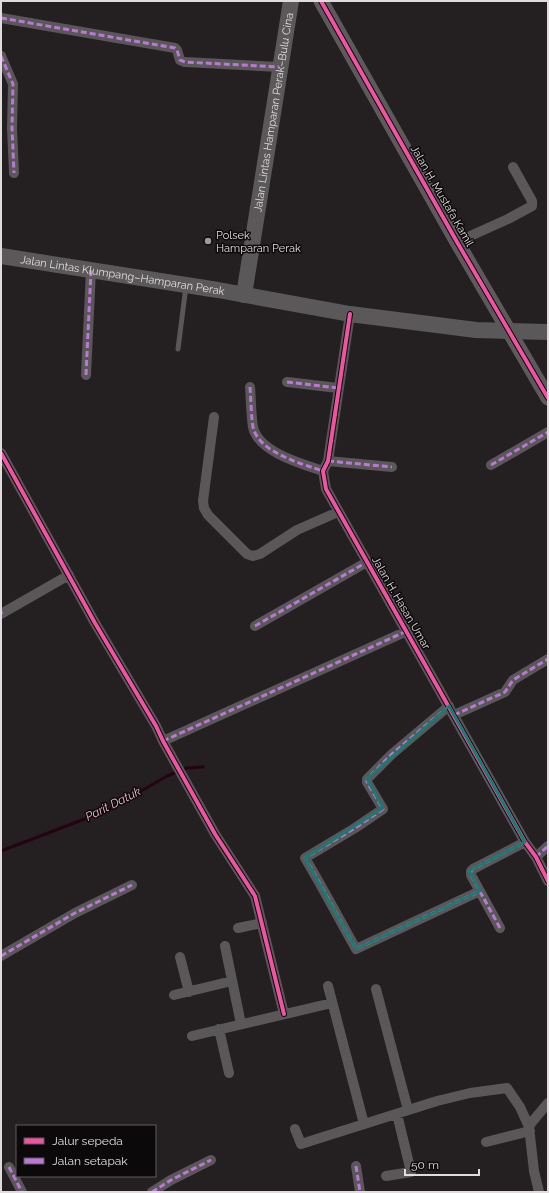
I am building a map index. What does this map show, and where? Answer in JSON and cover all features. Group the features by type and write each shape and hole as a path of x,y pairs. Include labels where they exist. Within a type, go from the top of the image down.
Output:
{"main road":[{"name":"Jalan Lintas Hamparan Perak–Bulu Cina","path":"244,295 279,67 291,1"},
{"name":"Jalan Lintas Klumpang–Hamparan Perak","path":"1,256 186,285 350,314 476,330 548,332"}],"street":[{"name":"Jalan H. Mustafa Kamil","path":"321,1 457,242 548,398"},
{"path":"1,18 175,48 180,60 182,61 279,67"},
{"path":"1,56 13,84 12,128 14,174"},
{"path":"457,242 508,219 532,206 532,201 514,167"},
{"path":"86,375 91,270"},
{"path":"250,387 253,429 260,442 288,459 323,471 328,461 350,314"},
{"path":"287,382 338,388"},
{"path":"214,417 203,501 204,508 208,515 247,554 253,556 260,554 297,530 338,512"},
{"path":"491,465 548,432"},
{"path":"1,454 156,726 215,834 255,896 284,1014"},
{"path":"328,461 392,467"},
{"name":"Jalan H. Hasan Umar","path":"323,471 326,489 338,512 407,631 525,842 536,857 548,881"},
{"path":"255,626 367,562"},
{"path":"1,613 69,575"},
{"path":"163,741 407,631"},
{"path":"480,891 356,949 338,918 324,889 305,858 383,809 367,782 367,779 392,754 451,711 500,695 505,692 513,680 548,659"},
{"path":"500,928 471,875 471,872 473,869 525,842"},
{"path":"536,857 548,846"},
{"path":"1,956 75,913 132,885"},
{"path":"238,928 262,923"},
{"path":"225,946 241,1024"},
{"path":"180,957 189,992"},
{"path":"174,995 232,981"},
{"path":"328,986 364,1124"},
{"path":"376,990 408,1110"},
{"path":"192,1036 332,1003"},
{"path":"219,1029 229,1073"},
{"path":"295,1129 301,1144 408,1110 470,1093 507,1088 520,1107 530,1129 534,1171 539,1192"},
{"path":"530,1129 532,1122 548,1103"},
{"path":"386,1176 411,1172 397,1114"},
{"path":"486,1142 530,1129"},
{"path":"152,1192 171,1180 211,1160"},
{"path":"356,1166 360,1192"},
{"path":"9,1167 22,1192"}],"lane":[{"path":"178,349 186,285"}],"highlighted area":[{"path":"449,706 525,842 469,871 480,891 356,949 305,858 383,808 367,779"}],"waterway":[{"name":"Parit Datuk","path":"1,851 108,810 167,776 187,768 203,767"}],"marked path":[{"path":"1,18 175,48 180,60 185,62 279,67"},
{"path":"1,56 13,84 12,128 14,173"},
{"path":"86,375 91,270"},
{"path":"287,382 338,388"},
{"path":"250,387 253,427 257,436 263,443 282,456 323,471"},
{"path":"491,465 548,432"},
{"path":"328,461 392,467"},
{"path":"255,626 367,562"},
{"path":"163,741 407,631"},
{"path":"454,715 505,692 513,680 548,659"},
{"path":"449,706 392,754 367,779 367,782 383,809 305,858 356,949 480,891"},
{"path":"500,928 471,875 471,871 525,842"},
{"path":"536,857 548,846"},
{"path":"1,956 75,913 132,885"},
{"path":"152,1192 171,1180 211,1160"},
{"path":"356,1166 360,1192"},
{"path":"9,1167 22,1192"}],"cycle path":[{"path":"321,1 457,242 548,398"},
{"path":"350,314 328,461 323,471 326,489 525,842 536,857 548,881"},
{"path":"1,453 95,623 156,726 215,834 255,896 284,1014"}],"place":[{"name":"Polsek Hamparan Perak","path":"208,241"}]}
